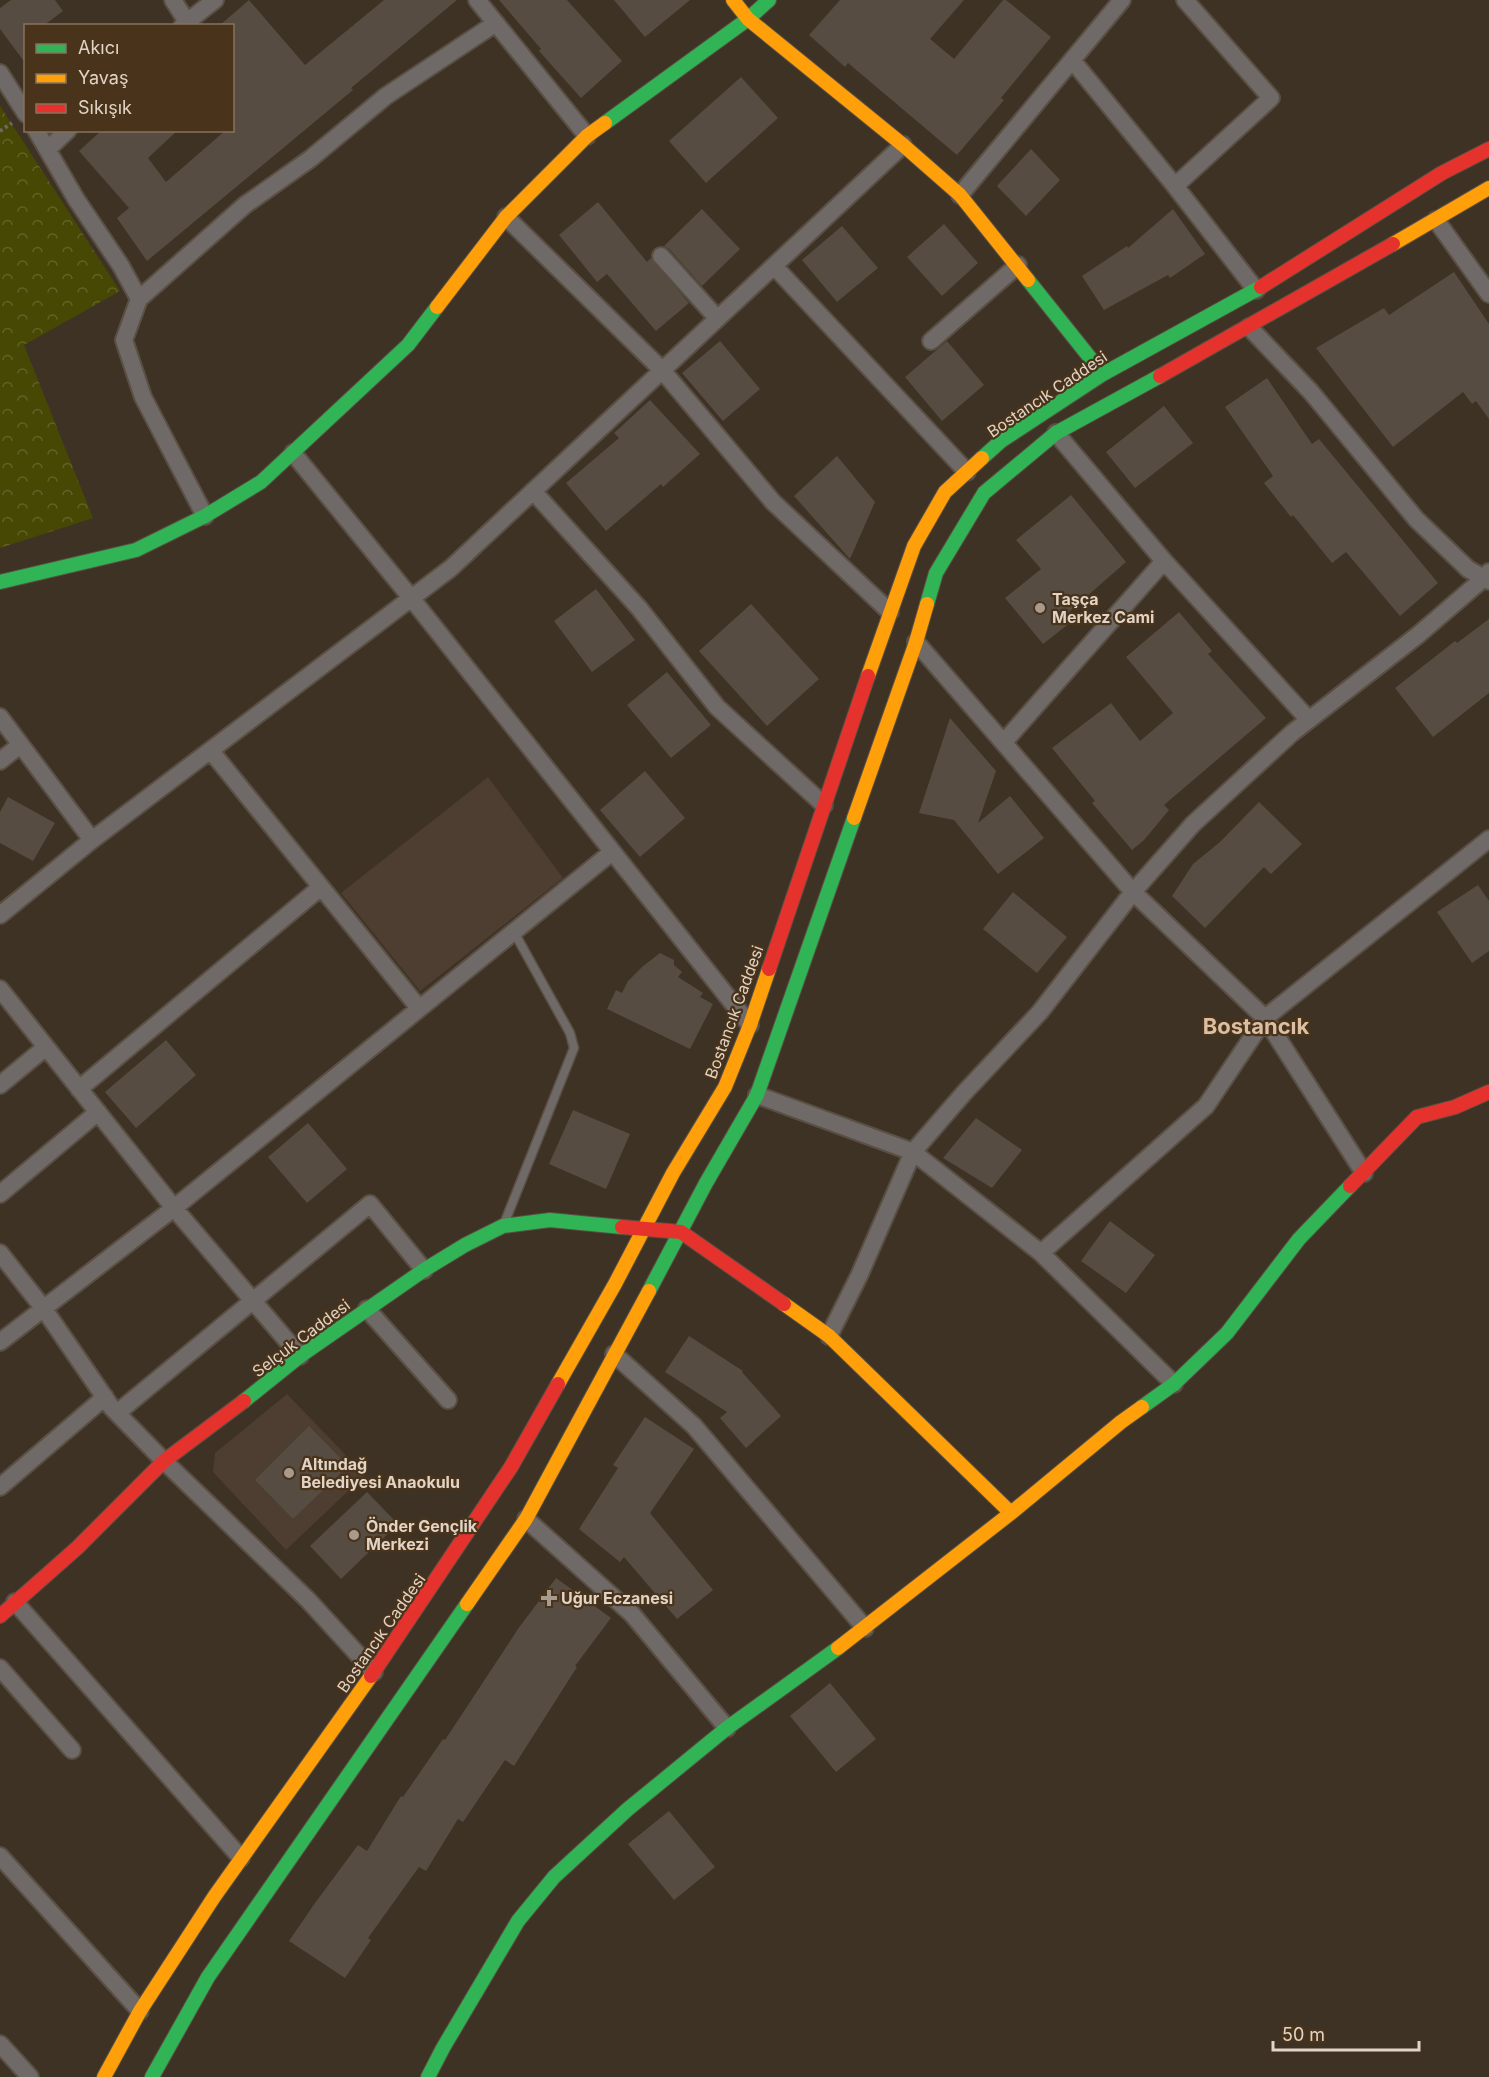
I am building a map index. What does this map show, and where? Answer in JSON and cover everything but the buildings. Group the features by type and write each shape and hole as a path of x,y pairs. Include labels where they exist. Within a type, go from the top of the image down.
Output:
{"main road":[{"path":"733,0 748,19 903,145 960,195 1103,374"},
{"path":"0,582 136,550 205,516 261,482 408,345 506,217 587,136 748,19 769,0"},
{"name":"Bostancık Caddesi","path":"104,2077 140,2011 214,1897 374,1672 511,1467 615,1284 673,1173 725,1087 750,1025 914,546 945,492 1001,441 1103,374 1256,290 1442,173 1489,149"},
{"path":"152,2077 208,1977 526,1519 706,1183 757,1095 916,642 936,573 984,493 1056,433 1249,327 1489,188"},
{"path":"428,2077 518,1921 554,1877 628,1809 727,1728 865,1628 1011,1513 1121,1422 1174,1384 1227,1333 1299,1239 1417,1117 1455,1107 1489,1092"},
{"name":"Selçuk Caddesi","path":"0,1616 77,1548 164,1461 271,1381 300,1356 424,1270 465,1245 503,1226 550,1220 681,1232"},
{"path":"681,1232 829,1336 1011,1513"}],"street":[{"path":"173,0 184,24 215,0"},
{"path":"477,0 587,136"},
{"path":"960,195 1122,0"},
{"path":"1175,186 1271,98 1185,0"},
{"path":"205,516 143,397 124,340 139,298 245,205 310,159 386,96 496,23"},
{"path":"1072,60 1256,290"},
{"path":"0,73 24,111"},
{"path":"37,132 76,200 121,266 139,298"},
{"path":"48,149 66,132"},
{"path":"0,915 92,840 451,568 903,145"},
{"path":"506,217 662,370 773,502 890,612"},
{"path":"1436,220 1489,294"},
{"path":"661,256 717,318"},
{"path":"774,266 967,472"},
{"path":"931,341 1017,266"},
{"path":"829,1336 859,1276 914,1152 964,1093 1040,1012 1133,892 1193,824 1309,720 1488,577 1468,569 1416,519 1311,392 1249,327"},
{"path":"1056,433 1164,561 1309,720"},
{"path":"293,453 412,599 750,1025"},
{"path":"533,491 639,608 717,707 824,805"},
{"path":"1004,742 1164,561"},
{"path":"916,642 1133,892 1266,1018 1364,1173"},
{"path":"0,717 92,840"},
{"path":"0,761 20,745"},
{"path":"211,751 419,1008"},
{"path":"1041,1253 1206,1106 1266,1018 1489,839"},
{"path":"0,1342 174,1208 612,852"},
{"path":"79,1089 321,887"},
{"path":"0,989 174,1208 300,1356"},
{"path":"0,1085 46,1047"},
{"path":"757,1095 914,1152 1041,1253 1174,1384"},
{"path":"0,1194 98,1112"},
{"path":"117,1413 370,1204 424,1270"},
{"path":"0,1253 44,1310 117,1413 308,1600 374,1672"},
{"path":"367,1309 448,1400"},
{"path":"614,1354 694,1426 865,1628"},
{"path":"0,1486 105,1397"},
{"path":"526,1519 632,1614 727,1728"},
{"path":"15,1602 241,1858"},
{"path":"0,1668 72,1750"},
{"path":"0,1856 140,2011"},
{"path":"0,2043 30,2077"}],"lane":[{"path":"503,1226 574,1048 570,1033 514,932"}],"shaded area":[{"path":"488,777 563,878 420,991 341,893"},
{"name":"Altındağ Belediyesi Anaokulu","path":"287,1394 365,1475 286,1550 213,1472 215,1453"}],"green space":[{"path":"0,106 120,291 24,345 93,518 0,548"}],"traffic: fast":[{"path":"605,123 748,19 769,0"},
{"path":"1028,280 1103,374"},
{"path":"982,458 1001,441 1103,374 1261,287"},
{"path":"0,582 136,550 205,516 261,482 408,345 437,307"},
{"path":"927,604 936,573 984,493 1056,433 1160,376"},
{"path":"649,1291 706,1183 757,1095 854,818"},
{"path":"1142,1407 1174,1384 1227,1333 1299,1239 1350,1186"},
{"path":"244,1401 300,1356 424,1270 465,1245 503,1226 550,1220 622,1227"},
{"path":"152,2077 208,1977 467,1604"},
{"path":"428,2077 518,1921 554,1877 628,1809 727,1728 838,1648"}],"traffic: slow":[{"path":"733,0 748,19 903,145 960,195 1028,280"},
{"path":"437,307 506,217 587,136 605,123"},
{"path":"1393,244 1489,188"},
{"path":"868,676 914,546 945,492 982,458"},
{"path":"854,818 916,642 927,604"},
{"path":"558,1384 615,1284 673,1173 725,1087 769,969"},
{"path":"467,1604 526,1519 649,1291"},
{"path":"784,1304 829,1336 1011,1513"},
{"path":"838,1648 1142,1407"},
{"path":"104,2077 140,2011 214,1897 371,1676"}],"traffic: jam":[{"path":"1261,287 1442,173 1489,149"},
{"path":"1160,376 1393,244"},
{"path":"769,969 868,676"},
{"path":"1350,1186 1417,1117 1455,1107 1489,1092"},
{"path":"622,1227 681,1232 784,1304"},
{"path":"371,1676 511,1467 558,1384"},
{"path":"0,1616 77,1548 164,1461 244,1401"}],"place":[{"name":"Taşça Merkez Cami","path":"1040,608"},
{"name":"Altındağ Belediyesi Anaokulu","path":"289,1473"},
{"name":"Önder Gençlik Merkezi","path":"354,1535"},
{"name":"Uğur Eczanesi","path":"549,1598"}],"district":[{"name":"Bostancık","path":"1256,1026"}]}
